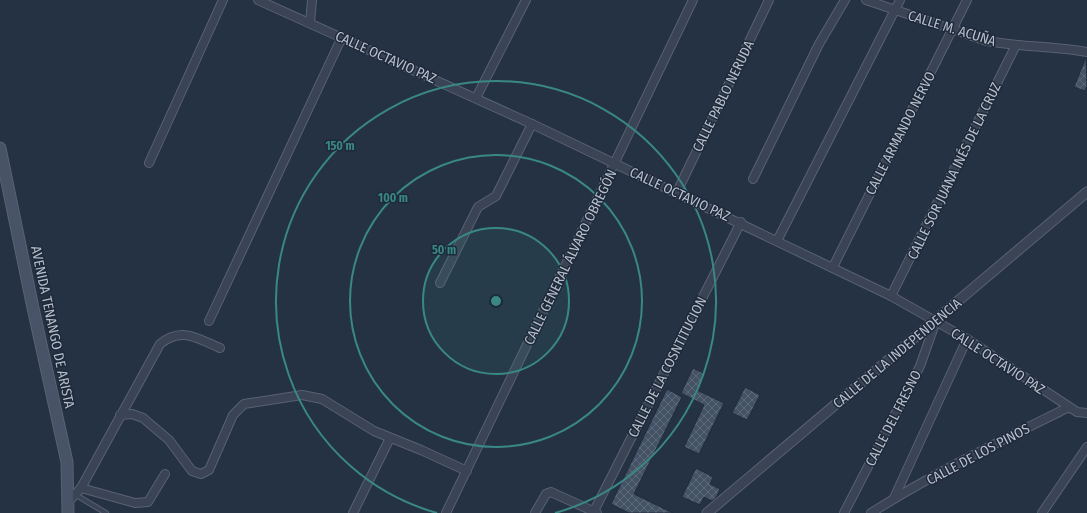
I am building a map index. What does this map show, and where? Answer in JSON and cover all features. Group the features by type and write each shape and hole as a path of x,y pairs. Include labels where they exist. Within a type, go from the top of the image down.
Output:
{"main road":[{"name":"AVENIDA TENANGO DE ARISTA","path":"0,148 33,308 75,495 68,513"}],"street":[{"path":"149,163 223,0"},
{"name":"CALLE OCTAVIO PAZ","path":"258,0 532,124 833,267 891,296 967,339 1076,412 1087,413"},
{"path":"310,23 312,0"},
{"path":"476,98 526,0"},
{"name":"CALLE GENERAL ÁLVARO OBREGÓN","path":"446,513 693,0"},
{"name":"CALLE PABLO NERUDA","path":"677,192 769,0"},
{"path":"752,179 819,44 845,0"},
{"name":"CALLE M. ACUÑA","path":"866,0 987,41 1087,52"},
{"path":"777,240 896,11 900,0"},
{"name":"CALLE ARMANDO NERVO","path":"833,267 967,0"},
{"path":"209,321 342,37"},
{"name":"CALLE SOR JUANA INÉS DE LA CRUZ","path":"891,296 1016,45"},
{"path":"440,283 478,207 481,204 492,200 496,196 532,124"},
{"name":"CALLE DE LA INDEPENDENCIA","path":"707,513 1087,192"},
{"name":"CALLE DE LA COSNTITUCION","path":"596,512 741,222"},
{"name":"CALLE DEL FRESNO","path":"844,513 920,366 936,321"},
{"path":"165,474 148,502 135,503 75,495 160,344 168,338 184,334 220,348"},
{"path":"894,498 967,339"},
{"path":"120,415 132,414 143,418 170,440 192,471 201,474 209,470 233,415 244,404 302,395 322,399 342,410 367,428 467,471"},
{"name":"CALLE DE LOS PINOS","path":"871,513 894,498 997,442 1069,407 1076,412 1087,408"},
{"path":"353,513 390,438"},
{"path":"1042,513 1087,446"},
{"path":"535,513 546,494 551,492 596,512"}],"lane":[{"path":"75,495 106,513"}],"building":[{"path":"1086,57 1087,86 1085,91 1074,87"},
{"path":"693,368 705,374 697,390 724,403 699,454 684,447 704,405 681,393"},
{"path":"745,387 760,395 747,420 732,413"},
{"path":"667,389 682,397 634,494 673,513 629,513 611,504"},
{"path":"696,468 713,477 710,484 720,489 716,498 712,501 704,497 700,505 682,497"}]}
